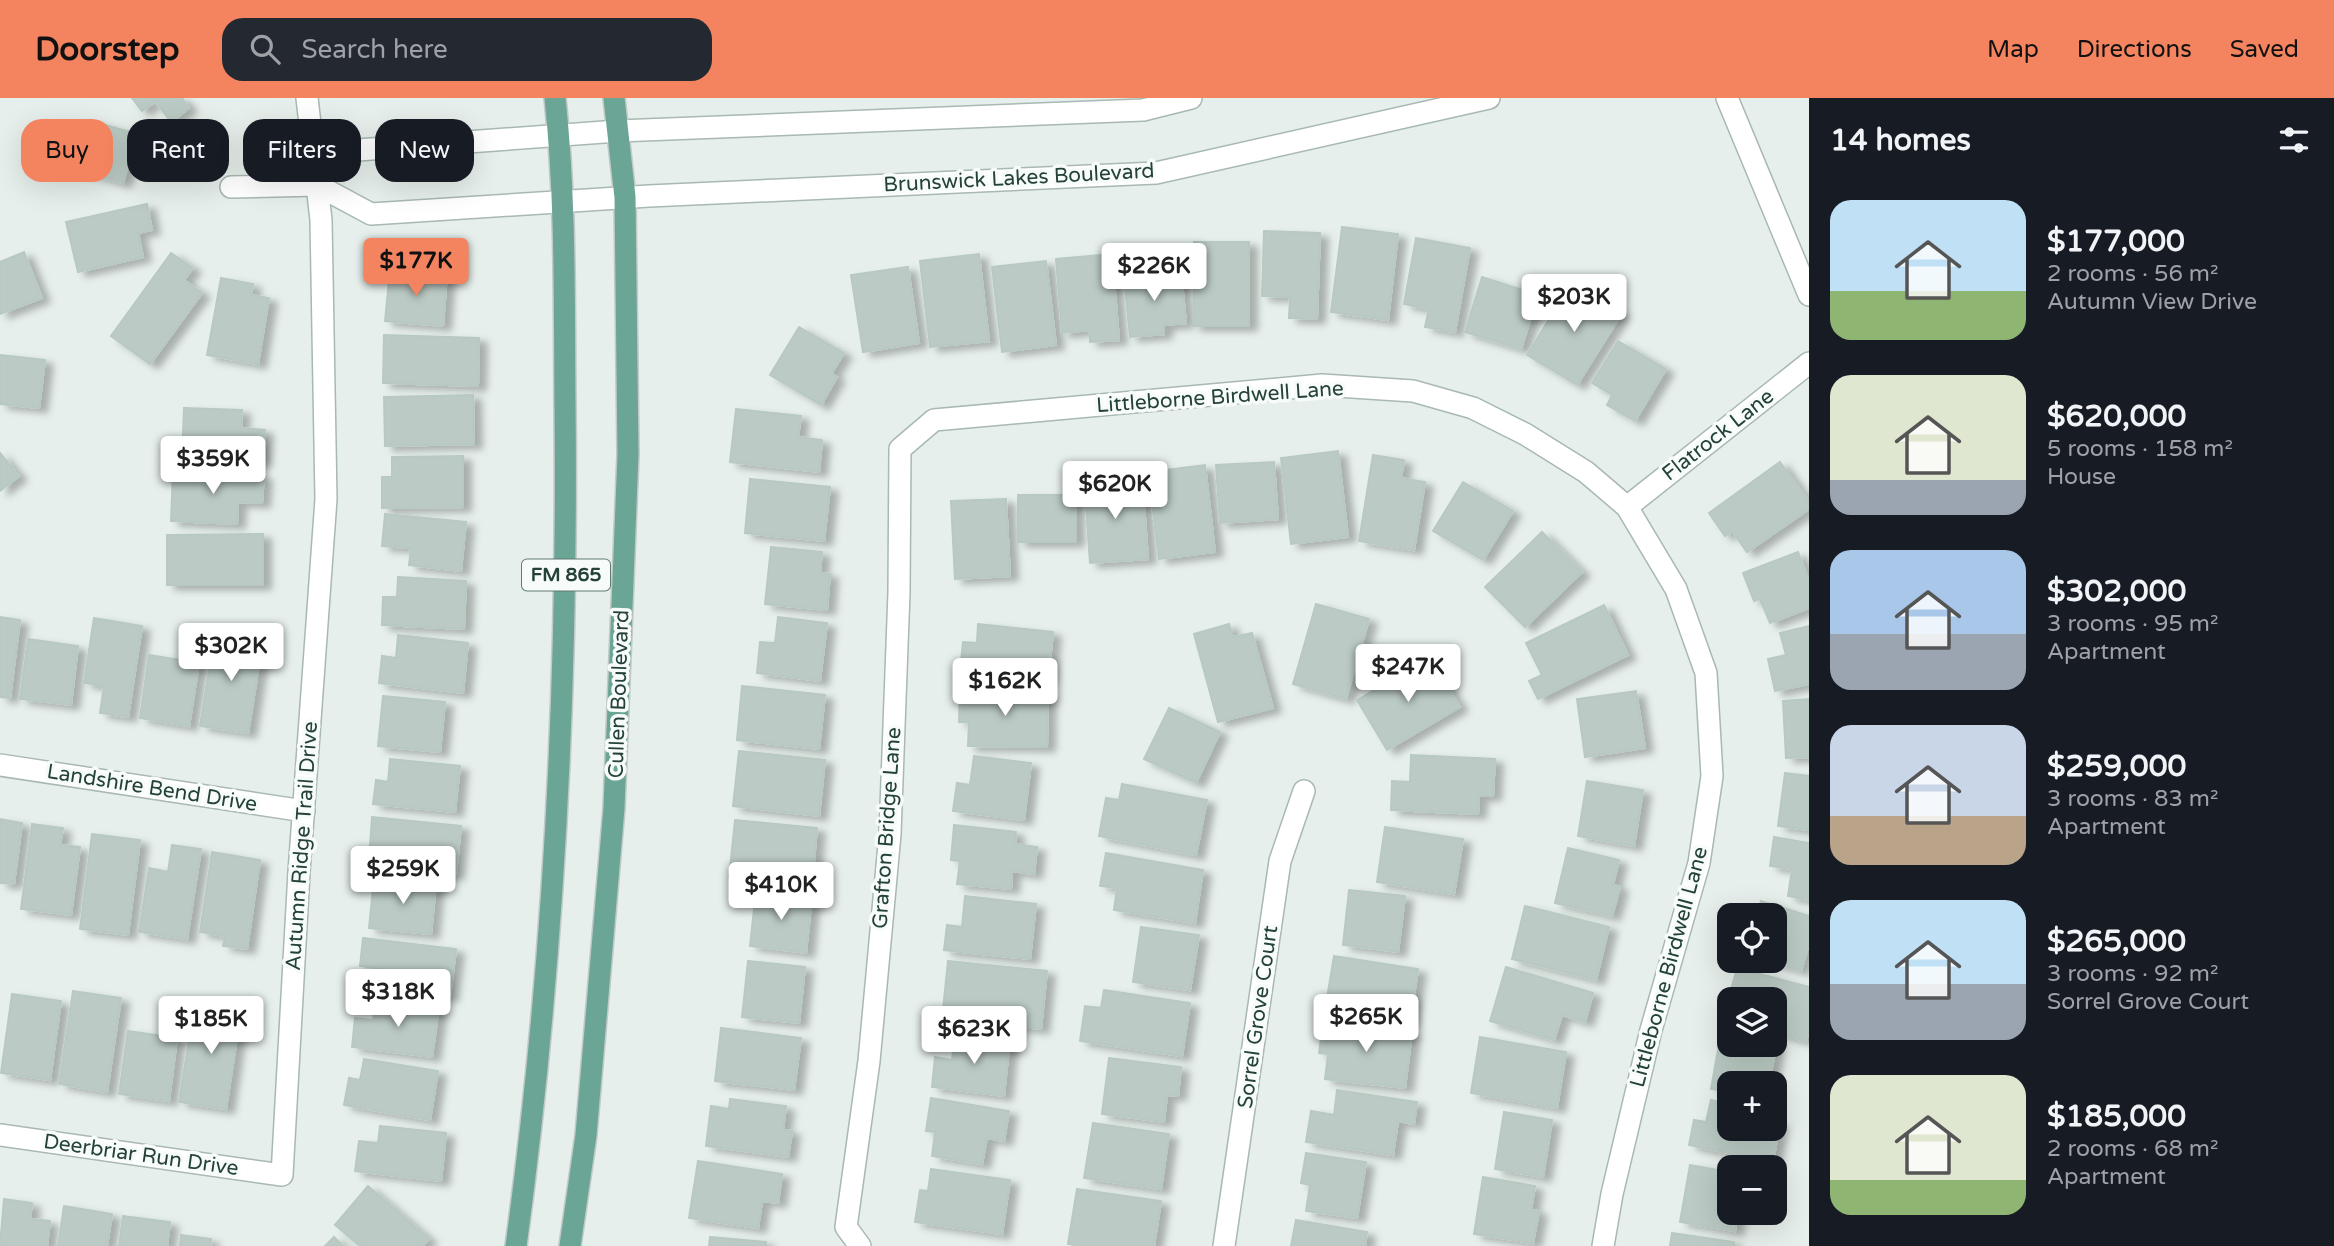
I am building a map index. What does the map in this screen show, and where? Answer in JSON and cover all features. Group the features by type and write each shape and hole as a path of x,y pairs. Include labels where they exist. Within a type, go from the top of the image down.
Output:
{"main road":[{"name":"FM 865","path":"516,1246 532,1131 562,728 566,534 562,201 555,98"},
{"name":"Cullen Boulevard","path":"570,1246 586,1135 614,808 628,454 625,197 614,98"}],"street":[{"name":"Autumn Ridge Trail Drive","path":"282,1175 326,499 320,220 307,98"},
{"path":"231,187 317,185 344,151 618,131 1143,110 1191,98"},
{"name":"Brunswick Lakes Boulevard","path":"317,185 371,214 625,197 1156,173 1489,98"},
{"path":"1727,98 1809,295"},
{"name":"Flatrock Lane","path":"1628,507 1809,363"},
{"name":"Littleborne Birdwell Lane","path":"934,420 1322,385 1413,391 1473,408 1525,434 1586,472 1628,507 1676,589 1706,673 1712,776 1699,863 1651,1030 1612,1194 1603,1246"},
{"name":"Grafton Bridge Lane","path":"860,1246 846,1227 869,1061 890,834 899,592 900,449 934,420"},
{"name":"Landshire Bend Drive","path":"0,765 304,811"},
{"name":"Sorrel Grove Court","path":"1224,1246 1280,861 1304,791"},
{"name":"Deerbriar Run Drive","path":"0,1135 282,1175"}],"building":[{"path":"132,98 182,98 189,108 175,119 169,119 155,101 142,111"},
{"path":"113,127 127,131 127,169 123,183 113,180"},
{"path":"147,204 152,230 138,233 143,257 78,272 66,222"},
{"path":"1342,227 1398,234 1388,320 1331,312"},
{"path":"1264,231 1320,233 1317,319 1289,318 1290,297 1262,296"},
{"path":"1416,238 1470,248 1455,332 1425,327 1429,309 1404,304"},
{"path":"1194,242 1249,242 1249,326 1193,326"},
{"path":"24,252 42,298 0,314 0,262"},
{"path":"171,253 193,268 184,280 202,293 150,364 111,336"},
{"path":"979,254 989,341 930,347 920,261"},
{"path":"1112,254 1119,340 1090,342 1089,330 1062,333 1056,259"},
{"path":"1046,261 1056,345 1002,352 992,267"},
{"path":"908,267 919,343 863,352 851,275"},
{"path":"390,270 447,275 443,326 385,321"},
{"path":"1181,271 1186,323 1164,325 1164,334 1130,337 1124,277"},
{"path":"1482,277 1538,295 1521,349 1465,332"},
{"path":"221,278 253,284 251,295 269,298 258,364 207,355"},
{"path":"1572,282 1622,313 1577,385 1527,355"},
{"path":"799,327 844,353 831,374 837,377 821,405 770,375"},
{"path":"384,335 479,338 478,386 383,383"},
{"path":"1618,341 1666,369 1635,421 1607,405 1612,395 1592,383"},
{"path":"0,355 45,360 39,408 0,404"},
{"path":"473,395 474,444 385,446 384,397"},
{"path":"184,408 242,410 241,428 265,430 263,462 182,458"},
{"path":"736,409 801,416 798,437 822,440 819,472 730,462"},
{"path":"1338,451 1348,537 1291,544 1281,458"},
{"path":"0,453 19,476 0,491"},
{"path":"1373,455 1404,460 1401,478 1425,482 1414,550 1359,541"},
{"path":"463,456 463,507 382,508 382,477 392,477 392,457"},
{"path":"1274,462 1278,519 1220,523 1216,465"},
{"path":"1780,462 1809,502 1809,509 1747,552 1732,531 1725,536 1709,513"},
{"path":"1205,465 1215,552 1159,559 1148,472"},
{"path":"173,472 264,476 262,503 238,502 237,524 171,521"},
{"path":"1115,475 1116,491 1143,489 1148,559 1090,563 1084,477"},
{"path":"750,479 830,487 824,541 745,533"},
{"path":"1463,482 1513,511 1483,560 1433,531"},
{"path":"1018,495 1076,495 1076,542 1018,542"},
{"path":"1006,499 1010,576 955,579 951,501"},
{"path":"385,514 466,522 461,571 409,565 411,548 382,546"},
{"path":"1542,532 1582,572 1525,627 1485,587"},
{"path":"263,534 263,585 167,585 167,535"},
{"path":"771,547 822,552 820,573 830,574 827,610 765,604"},
{"path":"1798,552 1809,581 1809,608 1770,623 1760,599 1754,601 1743,573"},
{"path":"398,577 466,581 464,629 382,625 383,597 397,597"},
{"path":"1316,604 1369,619 1346,699 1293,684"},
{"path":"1604,605 1628,655 1538,699 1529,681 1542,675 1526,643"},
{"path":"0,617 20,620 10,698 0,697"},
{"path":"778,617 827,623 820,681 757,673 760,642 775,643"},
{"path":"94,618 142,626 128,717 100,713 104,686 84,683"},
{"path":"978,624 1053,632 1048,681 960,672 963,642 977,643"},
{"path":"1229,624 1233,637 1252,633 1273,708 1218,722 1194,634"},
{"path":"1809,626 1809,684 1775,691 1768,659 1786,655 1780,633"},
{"path":"215,632 263,640 248,733 200,726"},
{"path":"398,635 468,643 463,693 379,683 382,656 396,658"},
{"path":"28,639 78,646 71,705 20,699"},
{"path":"149,655 199,663 189,726 140,718"},
{"path":"1430,658 1460,707 1387,750 1357,700"},
{"path":"742,686 825,695 819,749 737,740"},
{"path":"960,690 1048,692 1047,747 968,746 969,722 959,722"},
{"path":"1636,691 1645,748 1585,757 1577,699"},
{"path":"383,696 445,702 440,752 378,746"},
{"path":"1809,699 1809,757 1786,758 1783,701"},
{"path":"1169,708 1220,732 1196,783 1144,759"},
{"path":"739,751 825,760 819,816 733,806"},
{"path":"1411,755 1495,759 1493,796 1479,796 1478,814 1391,810 1392,781 1410,782"},
{"path":"974,756 1031,763 1024,820 953,811 957,783 970,785"},
{"path":"390,759 460,766 455,812 373,804 376,780 388,782"},
{"path":"1785,773 1809,776 1809,830 1778,826"},
{"path":"1587,781 1643,790 1634,846 1578,836"},
{"path":"1122,784 1207,800 1196,855 1099,836 1106,798 1119,800"},
{"path":"372,817 461,826 456,875 392,868 393,849 370,846"},
{"path":"0,819 22,823 14,884 0,883"},
{"path":"735,820 817,828 812,885 729,877"},
{"path":"32,824 63,828 60,845 80,847 71,915 21,909"},
{"path":"954,825 1016,832 1015,844 1037,847 1034,874 1012,871 1011,889 957,884 960,861 951,860"},
{"path":"1385,827 1463,839 1454,894 1377,882"},
{"path":"92,834 140,840 128,935 80,929"},
{"path":"1774,837 1809,843 1809,900 1788,896 1792,869 1770,866"},
{"path":"172,845 201,849 187,939 139,932 149,868 168,872"},
{"path":"1568,848 1619,860 1613,885 1620,887 1612,916 1555,903"},
{"path":"212,852 260,860 247,949 223,946 225,936 200,932"},
{"path":"1106,853 1203,870 1195,923 1114,910 1117,888 1100,886"},
{"path":"374,878 436,884 431,934 369,928"},
{"path":"1349,890 1405,896 1398,952 1343,945"},
{"path":"756,891 812,897 806,953 750,946"},
{"path":"965,896 1036,904 1030,959 944,950 947,925 962,927"},
{"path":"1525,906 1609,927 1596,980 1512,959"},
{"path":"1787,909 1809,916 1809,944 1801,971 1787,967"},
{"path":"1141,927 1199,935 1190,990 1133,982"},
{"path":"363,938 456,949 450,997 378,989 381,969 360,966"},
{"path":"1334,956 1418,969 1410,1023 1325,1010"},
{"path":"748,961 805,967 799,1023 742,1017"},
{"path":"948,961 1047,971 1041,1029 942,1019"},
{"path":"1506,967 1593,993 1585,1022 1562,1015 1554,1040 1490,1021"},
{"path":"1736,973 1756,973 1809,987 1809,1031 1806,1041 1787,1036 1787,987 1732,987"},
{"path":"1104,990 1190,1003 1182,1056 1080,1041 1085,1006 1101,1008"},
{"path":"73,991 121,998 107,1092 59,1084"},
{"path":"12,994 61,1001 50,1080 1,1073"},
{"path":"376,999 439,1007 432,1057 352,1047 355,1018 373,1020"},
{"path":"218,1001 242,1005 226,1109 179,1102 194,1009 216,1012"},
{"path":"1323,1022 1412,1032 1405,1088 1325,1079 1328,1054 1319,1053"},
{"path":"721,1028 801,1038 794,1090 715,1081"},
{"path":"128,1031 177,1038 169,1101 119,1094"},
{"path":"955,1033 1010,1039 1004,1096 932,1087 935,1057 952,1060"},
{"path":"1480,1037 1566,1052 1557,1108 1471,1093"},
{"path":"1717,1055 1774,1057 1771,1071 1717,1071 1717,1090 1711,1089"},
{"path":"1109,1058 1181,1067 1178,1096 1167,1095 1164,1122 1102,1114"},
{"path":"364,1059 438,1071 430,1120 344,1105 349,1078 360,1080"},
{"path":"1337,1090 1417,1102 1414,1124 1398,1121 1393,1155 1306,1142 1311,1111 1334,1115"},
{"path":"931,1098 1009,1111 1004,1141 987,1138 982,1164 932,1156 935,1132 926,1131"},
{"path":"730,1099 786,1106 783,1130 792,1131 788,1157 706,1146 711,1106 729,1109"},
{"path":"1711,1100 1717,1101 1717,1141 1777,1141 1774,1155 1738,1155 1689,1145 1694,1120 1706,1122"},
{"path":"1504,1112 1552,1120 1543,1177 1495,1169"},
{"path":"1093,1123 1169,1134 1161,1189 1084,1178"},
{"path":"380,1126 446,1133 441,1181 355,1171 359,1141 378,1143"},
{"path":"1306,1153 1366,1162 1357,1218 1306,1211 1310,1185 1301,1183"},
{"path":"698,1161 782,1174 778,1203 762,1201 758,1228 689,1218"},
{"path":"1690,1165 1717,1170 1717,1225 1736,1225 1735,1231 1680,1222"},
{"path":"931,1169 1010,1180 1002,1234 915,1222 920,1190 928,1191"},
{"path":"1483,1177 1535,1186 1531,1210 1539,1211 1533,1243 1474,1234"},
{"path":"368,1186 429,1239 422,1246 360,1246 335,1225"},
{"path":"1077,1189 1161,1201 1154,1246 1068,1244"},
{"path":"4,1199 32,1203 30,1219 50,1221 47,1246 0,1246"},
{"path":"64,1206 112,1214 107,1246 58,1246"},
{"path":"123,1216 170,1222 167,1246 119,1246"},
{"path":"1296,1220 1367,1232 1365,1246 1291,1246"},
{"path":"1672,1233 1734,1242 1734,1246 1670,1246"},
{"path":"181,1235 211,1239 210,1246 180,1246"},
{"path":"334,1237 343,1246 325,1246"},
{"path":"710,1237 766,1242 766,1246 709,1246"}]}
